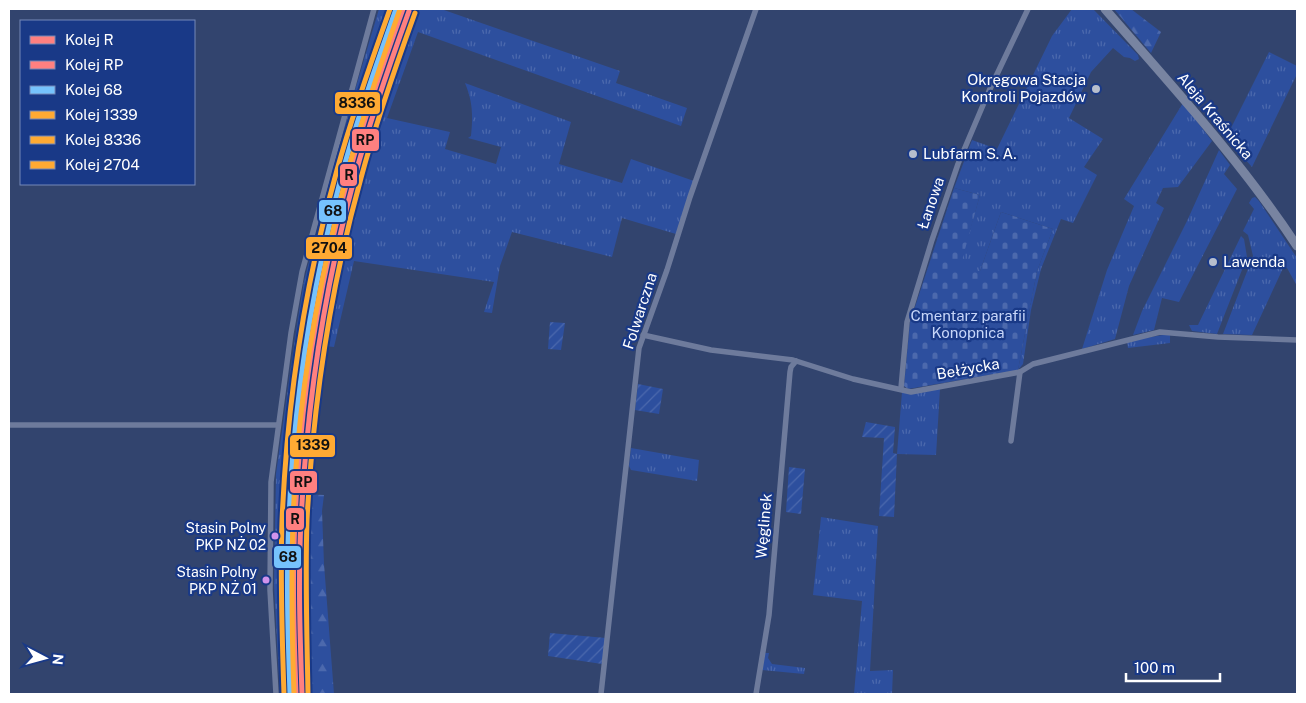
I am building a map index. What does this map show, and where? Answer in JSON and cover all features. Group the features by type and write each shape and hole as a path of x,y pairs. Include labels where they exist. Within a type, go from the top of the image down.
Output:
{"main road":[{"name":"Aleja Kraśnicka","path":"1105,9 1241,168 1271,206 1297,246"}],"street":[{"path":"276,694 270,590 271,470 290,333 302,272 374,9"},
{"name":"Folwarczna","path":"601,694 639,348 756,9"},
{"name":"Łanowa","path":"901,388 907,322 932,240 958,164 989,91 1028,9"},
{"name":"Bełżycka","path":"643,335 711,350 796,361 852,379 901,388 911,392 1020,372 1033,364 1160,332 1218,337 1297,340"},
{"name":"Węglinek","path":"756,694 768,615 790,372 791,367 796,361"},
{"path":"1012,441 1020,372"},
{"path":"9,425 278,426"}],"green space":[{"path":"379,9 399,9 366,107 343,185 326,261 307,365 292,505 289,600 292,694 280,694 274,585 276,474 295,338 304,281 350,107"},
{"path":"411,9 441,9 620,71 616,83 687,108 681,126 418,32 387,118 450,132 445,149 496,164 501,147 468,138 471,136 472,109 465,83 571,122 559,164 622,183 631,159 694,181 676,234 622,218 612,257 512,232 500,266 492,313 484,312 494,282 354,261 334,347 325,346 312,495 304,494 322,345 338,257 374,113"},
{"path":"1072,9 1093,9 1138,55 1139,59 1135,61 1124,57 1113,48 1091,72 1069,118 1103,139 1084,167 1097,175 1073,223 1061,219 1041,269 1031,310 1023,364 1018,370 1037,271 1053,229 1001,212 980,271 958,271 980,195 954,188 972,140 997,149 1052,36"},
{"path":"1114,9 1131,9 1161,32 1151,53"},
{"path":"1269,52 1297,66 1297,74 1252,167 1226,138"},
{"path":"1183,103 1212,141 1178,187 1163,188 1156,203 1164,208 1129,286 1115,339 1082,349 1107,270 1134,206 1124,199"},
{"path":"1219,150 1230,165 1224,174 1237,189 1179,302 1162,298 1154,330 1133,335 1142,311 1187,221"},
{"name":"Cmentarz parafii Konopnica","path":"954,188 980,195 959,271 980,271 1001,212 1053,229 1037,271 1018,370 908,389 904,386 910,322"},
{"path":"1255,197 1297,258 1297,286 1284,266 1252,335 1223,334 1253,256 1248,235 1243,231 1254,209 1249,203"},
{"path":"1241,236 1244,239 1247,257 1217,334 1192,331 1189,325 1198,325"},
{"path":"550,322 565,323 561,350 548,349"},
{"path":"1170,335 1170,343 1128,348 1127,341"},
{"path":"638,384 663,389 659,414 635,410"},
{"path":"940,389 936,455 897,454 902,392"},
{"path":"866,422 895,427 893,453 897,454 894,517 879,516 884,438 862,437"},
{"path":"631,448 699,460 697,481 631,470 629,466"},
{"path":"789,467 805,469 801,514 786,512"},
{"path":"304,494 324,495 322,511 324,564 334,694 308,694 304,648"},
{"path":"821,517 878,526 870,671 893,670 892,694 854,694 862,601 813,595"},
{"path":"550,633 606,638 602,664 548,656"},
{"path":"765,653 769,653 768,658 772,664 805,668 804,674 762,670"}],"rail line":[{"name":"8336","path":"284,694 281,586 282,521 288,433 299,344 316,256 337,170 355,109 390,9"},
{"name":"68","path":"290,694 287,585 291,476 306,346 322,259 342,174 361,111 396,9"},
{"name":"2704","path":"294,694 292,564 295,477 310,346 326,259 347,174 365,111 400,9"},
{"name":"R","path":"296,694 293,585 297,476 312,346 328,259 349,174 374,91 403,9"},
{"name":"RP","path":"302,694 299,585 301,520 308,433 319,347 334,261 355,176 380,93 409,11"},
{"name":"1339","path":"308,694 307,520 314,434 325,348 340,262 361,178 386,95 415,13"}],"place":[{"name":"Okręgowa Stacja Kontroli Pojazdów","path":"1096,89"},
{"name":"Lubfarm S. A.","path":"913,154"},
{"name":"Lawenda","path":"1213,262"},
{"name":"Stasin Polny PKP NŻ 02","path":"275,536"},
{"name":"Stasin Polny PKP NŻ 01","path":"266,580"}]}
